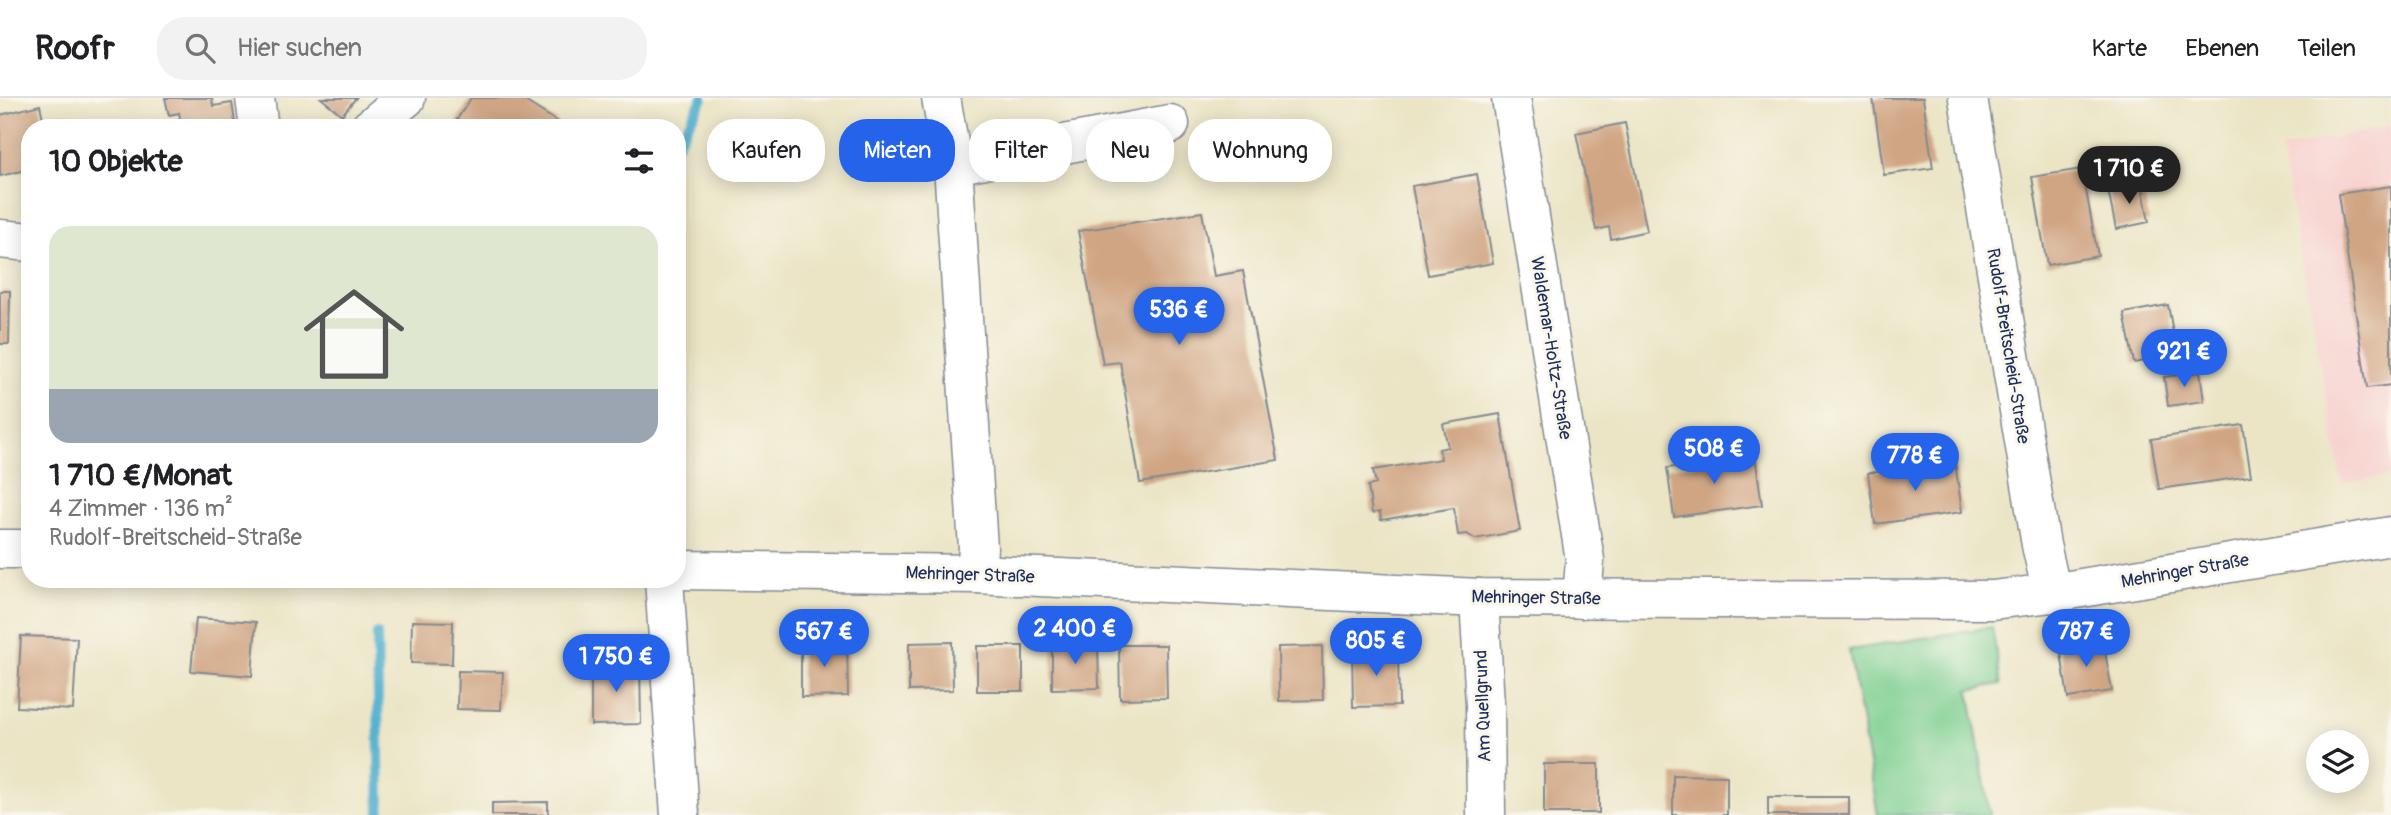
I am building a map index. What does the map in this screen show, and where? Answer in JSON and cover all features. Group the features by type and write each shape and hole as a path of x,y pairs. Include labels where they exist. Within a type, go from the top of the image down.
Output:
{"main road":[{"path":"255,98 258,119"},
{"path":"380,119 406,98"},
{"path":"941,98 945,119"},
{"name":"Waldemar-Holtz-Straße","path":"1511,98 1585,560 1582,599"},
{"name":"Rudolf-Breitscheid-Straße","path":"1968,98 2041,545 2052,593"},
{"path":"955,165 1086,140"},
{"path":"954,182 978,548 976,574"},
{"path":"0,239 21,241"},
{"name":"Mehringer Straße","path":"686,570 976,574 1479,598 1992,600 2052,593 2391,536"},
{"path":"0,549 21,549"},
{"path":"665,588 680,815"},
{"name":"Am Quellgrund","path":"1479,598 1485,705 1486,815"}],"shaded area":[{"path":"2391,126 2391,476 2342,483 2281,149"}],"green space":[{"path":"1992,627 2001,684 1969,690 1990,815 1878,815 1849,650"}],"building":[{"path":"165,98 212,98 213,106 232,103 235,119 180,119 179,113 169,115"},
{"path":"321,98 356,98 342,115"},
{"path":"471,98 520,98 553,119 457,119"},
{"path":"1873,98 1923,98 1933,168 1884,175"},
{"path":"40,105 43,119 21,119 21,171 0,176 0,115"},
{"path":"1625,123 1647,231 1611,239 1609,227 1596,230 1576,133"},
{"path":"2082,169 2098,256 2047,265 2032,177"},
{"path":"1477,174 1493,263 1428,275 1412,186"},
{"path":"2142,183 2149,222 2116,229 2108,190"},
{"path":"2391,186 2391,385 2367,388 2338,194"},
{"path":"1202,212 1214,276 1243,271 1278,460 1140,483 1120,362 1103,364 1078,231"},
{"path":"0,291 10,291 9,344 0,344"},
{"path":"2168,305 2177,354 2134,363 2124,313"},
{"path":"2200,372 2204,401 2168,406 2164,377"},
{"path":"1500,414 1520,531 1475,539 1467,534 1458,535 1454,508 1381,520 1380,512 1372,513 1368,486 1376,484 1373,470 1441,459 1439,449 1448,447 1443,424"},
{"path":"2243,425 2251,476 2159,489 2151,439"},
{"path":"1755,456 1762,505 1674,517 1667,468"},
{"path":"1955,462 1962,512 1875,524 1868,473"},
{"path":"196,618 256,622 252,676 191,671"},
{"path":"412,621 453,622 452,664 411,663"},
{"path":"21,636 77,638 73,710 17,707"},
{"path":"2103,640 2112,691 2068,698 2060,647"},
{"path":"801,641 847,641 848,696 801,697"},
{"path":"952,642 953,690 909,691 909,643"},
{"path":"1098,643 1099,688 1052,689 1052,644"},
{"path":"1119,645 1166,645 1167,698 1120,699"},
{"path":"977,646 1023,646 1023,691 977,691"},
{"path":"1322,646 1323,700 1279,701 1278,647"},
{"path":"1398,650 1399,706 1353,707 1352,651"},
{"path":"640,663 641,724 591,725 591,664"},
{"path":"458,671 503,672 501,710 457,709"},
{"path":"1544,764 1599,764 1599,813 1544,813"},
{"path":"1673,775 1727,776 1727,815 1673,815"},
{"path":"1768,797 1849,797 1849,815 1768,815"},
{"path":"548,802 548,815 492,815 492,803"}],"waterway":[{"path":"686,128 703,98"},
{"path":"377,634 380,815"}]}
